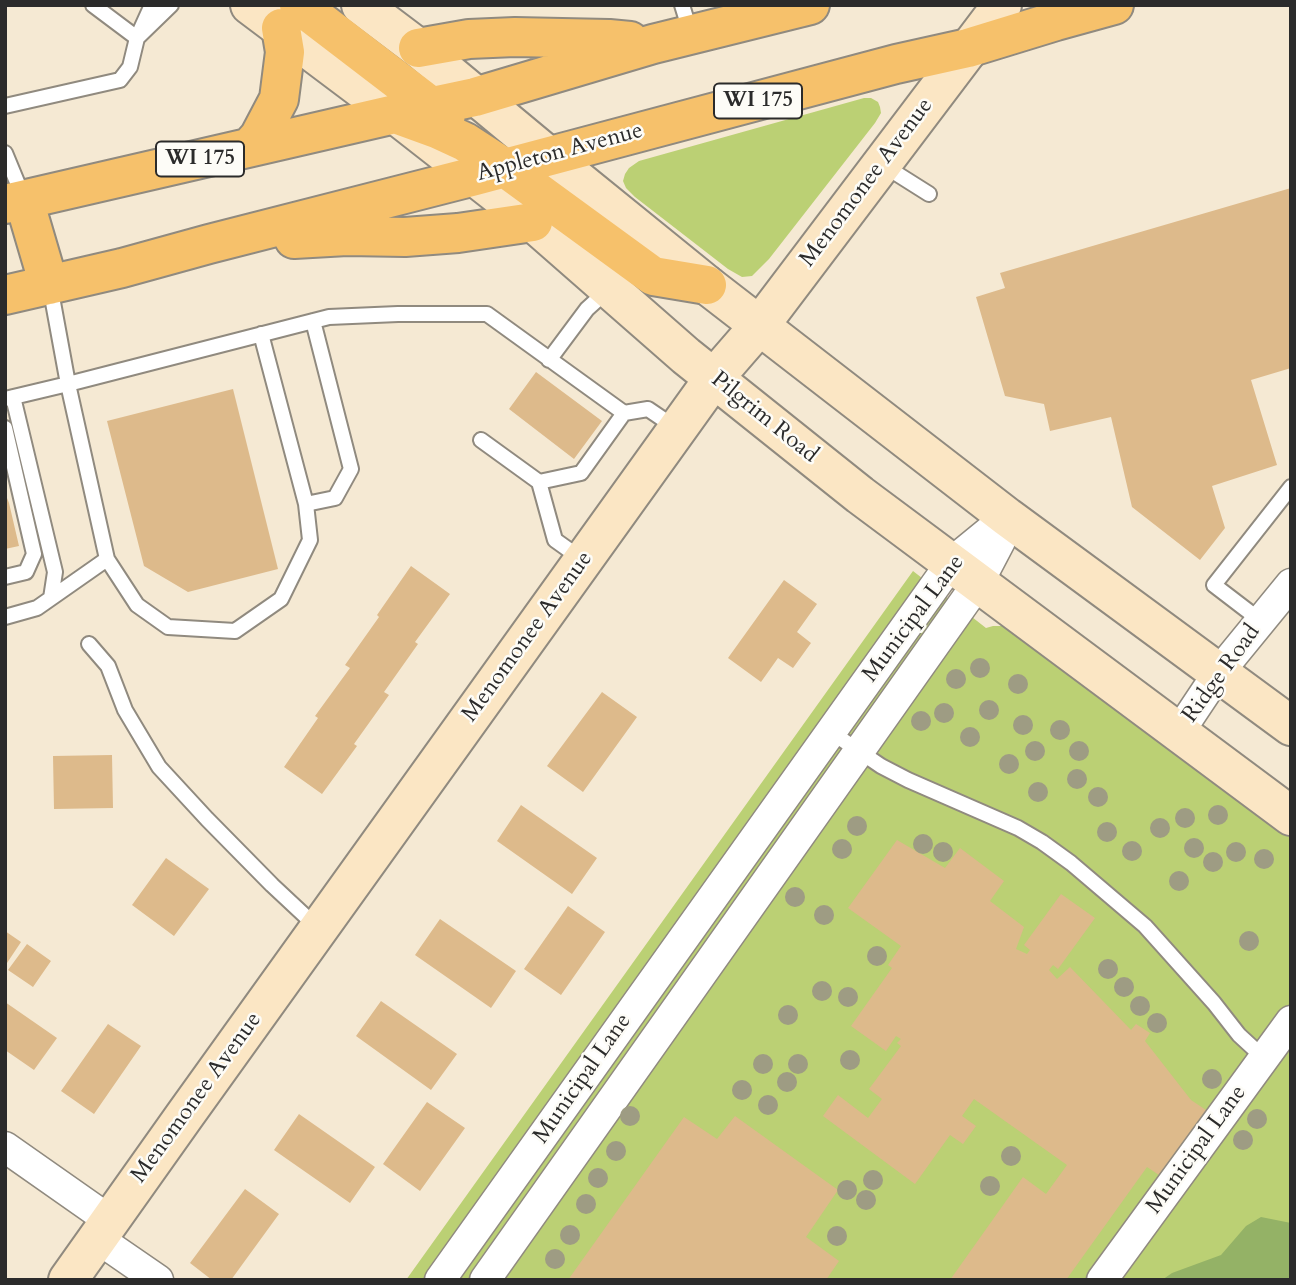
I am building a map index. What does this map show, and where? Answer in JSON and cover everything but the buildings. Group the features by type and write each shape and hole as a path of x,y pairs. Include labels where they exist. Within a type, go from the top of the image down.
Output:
{"main road":[{"name":"WI 175","path":"15,202 475,96 653,44 687,19 810,5"},
{"name":"Appleton Avenue","path":"5,295 122,268 896,64 968,48 1114,5"},
{"path":"250,147 263,130 279,99 290,16 472,132 506,147 548,156"},
{"path":"418,48 469,39 515,37 609,39 653,44"},
{"path":"395,114 465,142 490,172 653,276 707,285"},
{"path":"15,202 49,285"},
{"path":"209,244 347,236 405,237 458,233 533,222"}],"street":[{"path":"250,5 290,16 395,114"},
{"path":"361,5 418,48 707,285 1007,517 1291,726"},
{"name":"Menomonee Avenue","path":"76,1277 103,1229 714,378 760,325 1002,5"},
{"name":"Pilgrim Road","path":"490,172 533,222 714,378 860,495 1291,816"},
{"name":"Municipal Lane","path":"440,1280 831,732 965,573 1000,541 1007,517"},
{"name":"Municipal Lane","path":"485,1280 859,751 965,573"},
{"name":"Ridge Road","path":"1179,732 1219,672 1291,584"},
{"name":"Municipal Lane","path":"1102,1280 1291,1021"},
{"path":"5,1147 103,1229 158,1280"}],"lane":[{"path":"93,5 137,38"},
{"path":"5,106 120,80 130,67 137,38 152,5"},
{"path":"137,38 171,5"},
{"path":"5,153 15,202"},
{"path":"881,164 929,194"},
{"path":"49,285 107,559 137,605 168,627 235,631 281,599 310,540 306,504 261,334"},
{"path":"549,360 587,309 609,288"},
{"path":"51,598 55,572 9,398 329,317 487,314 624,413 648,409 677,429"},
{"path":"306,504 335,498 351,469 313,321"},
{"path":"539,482 582,472 624,413"},
{"path":"5,428 34,554 26,572 5,577"},
{"path":"481,440 539,482 555,540 584,560"},
{"path":"1261,621 1214,585 1291,487"},
{"path":"5,617 37,608 107,559"},
{"path":"89,644 108,666 125,710 159,767 272,885 319,929"},
{"path":"831,732 908,780 1018,828 1071,863 1145,926 1239,1035 1264,1058"}],"green space":[{"path":"864,98 878,102 881,113 875,123 769,259 752,276 742,277 728,269 635,197 623,181 629,168 639,161"},
{"path":"913,571 986,628 1006,626 1291,834 1291,1280 406,1280"},
{"path":"1261,1217 1291,1223 1291,1280 1162,1280 1172,1273 1221,1255 1246,1226"}]}
